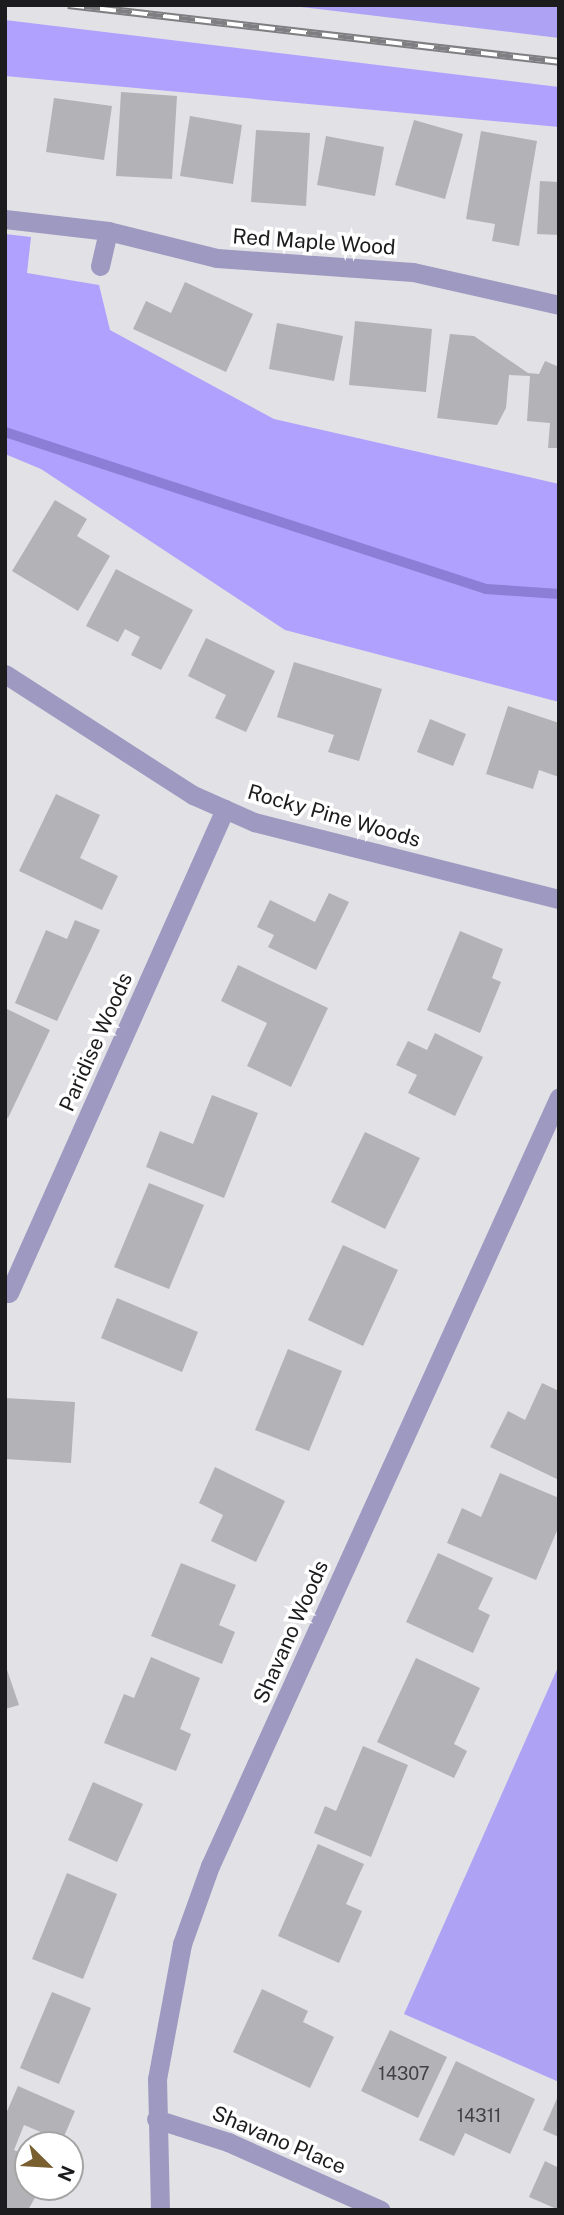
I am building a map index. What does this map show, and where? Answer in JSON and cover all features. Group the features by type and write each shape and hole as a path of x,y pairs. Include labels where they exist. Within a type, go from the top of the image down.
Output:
{"street":[{"name":"Red Maple Wood","path":"5,219 108,231 217,258 412,272 559,305"},
{"path":"100,267 108,231"},
{"name":"Rocky Pine Woods","path":"5,674 193,795 225,809 559,900"},
{"name":"Paridise Woods","path":"9,1293 225,809"},
{"name":"Shavano Woods","path":"160,2210 156,2119 182,1944 211,1866 559,1097"},
{"name":"Shavano Place","path":"156,2119 228,2142 381,2210"}],"shaded area":[{"path":"285,5 559,5 559,38 310,8"},
{"path":"5,20 559,87 559,127 5,76"},
{"path":"5,234 31,237 27,273 99,285 110,330 274,419 559,484 559,702 285,630 41,469 5,454"},
{"path":"559,1665 559,2082 404,2014"}],"building":[{"path":"121,92 177,96 172,179 116,176"},
{"path":"54,98 112,106 104,160 46,152"},
{"path":"190,116 242,125 233,184 180,176"},
{"path":"414,120 463,134 445,199 395,185"},
{"path":"256,130 310,133 306,206 251,202"},
{"path":"481,131 537,141 519,246 492,241 495,224 466,219"},
{"path":"326,136 384,147 375,196 317,185"},
{"path":"540,181 559,182 559,235 537,234"},
{"path":"185,282 253,314 226,372 133,329 146,301 171,313"},
{"path":"355,321 432,329 426,392 349,385"},
{"path":"277,323 343,336 334,381 269,369"},
{"path":"450,334 474,336 528,373 539,374 545,361 559,367 559,448 548,448 550,423 527,421 530,376 509,375 506,408 497,425 437,418"},
{"path":"55,500 87,519 77,536 110,556 78,611 12,571"},
{"path":"116,569 193,610 161,670 131,655 140,637 125,629 118,642 86,626"},
{"path":"206,638 275,671 246,732 215,718 226,695 188,676"},
{"path":"294,662 382,689 359,761 328,752 334,735 277,717"},
{"path":"508,706 559,723 559,777 539,770 533,789 486,774"},
{"path":"430,719 466,734 453,766 417,752"},
{"path":"56,794 100,815 80,858 118,876 102,910 19,871"},
{"path":"329,893 349,902 316,970 268,947 274,935 257,927 270,900 315,922"},
{"path":"75,920 100,930 57,1021 15,1003 46,930 67,939"},
{"path":"460,931 503,949 492,978 501,982 480,1033 427,1010"},
{"path":"238,965 328,1008 291,1087 247,1066 267,1023 221,1001"},
{"path":"5,1008 50,1030 8,1118 5,1116"},
{"path":"435,1033 483,1057 455,1116 408,1093 417,1075 396,1065 408,1041 427,1050"},
{"path":"212,1095 258,1113 224,1198 146,1167 160,1131 193,1144"},
{"path":"365,1132 420,1158 385,1229 331,1202"},
{"path":"149,1183 204,1205 169,1289 114,1267"},
{"path":"343,1245 398,1270 363,1346 308,1320"},
{"path":"117,1298 198,1332 182,1372 101,1338"},
{"path":"288,1349 342,1371 309,1451 255,1430"},
{"path":"542,1383 559,1391 559,1480 490,1447 508,1411 525,1420"},
{"path":"5,1398 75,1402 71,1463 5,1459"},
{"path":"215,1467 285,1501 256,1562 211,1541 223,1515 199,1503"},
{"path":"500,1473 559,1498 559,1526 536,1580 447,1543 462,1508 481,1517"},
{"path":"438,1553 493,1578 478,1609 490,1615 473,1653 406,1622"},
{"path":"181,1563 236,1585 219,1625 235,1632 222,1664 151,1636"},
{"path":"151,1657 200,1678 180,1729 191,1734 176,1771 104,1743 124,1694 134,1698"},
{"path":"416,1658 480,1688 454,1744 467,1751 454,1778 377,1742"},
{"path":"5,1664 19,1705 5,1709"},
{"path":"363,1746 408,1765 371,1857 314,1833 325,1806 336,1811"},
{"path":"93,1782 143,1804 117,1862 68,1840"},
{"path":"318,1844 364,1864 346,1904 362,1911 339,1963 278,1936"},
{"path":"67,1873 117,1894 83,1979 32,1959"},
{"path":"262,1989 308,2011 303,2022 334,2037 310,2088 233,2052"},
{"path":"52,1992 91,2008 59,2084 20,2068"},
{"path":"390,2030 447,2057 418,2118 361,2091"},
{"path":"456,2061 535,2099 510,2154 465,2133 454,2156 419,2140"},
{"path":"18,2086 75,2111 66,2131 38,2131 24,2125 22,2131 14,2131 14,2201 33,2201 28,2210 5,2210 5,2116"},
{"path":"559,2094 559,2137 543,2130"},
{"path":"545,2161 559,2168 559,2210 529,2197"}],"waterway":[{"path":"5,432 486,589 559,594"}],"railway":[{"path":"68,5 559,62"}]}
